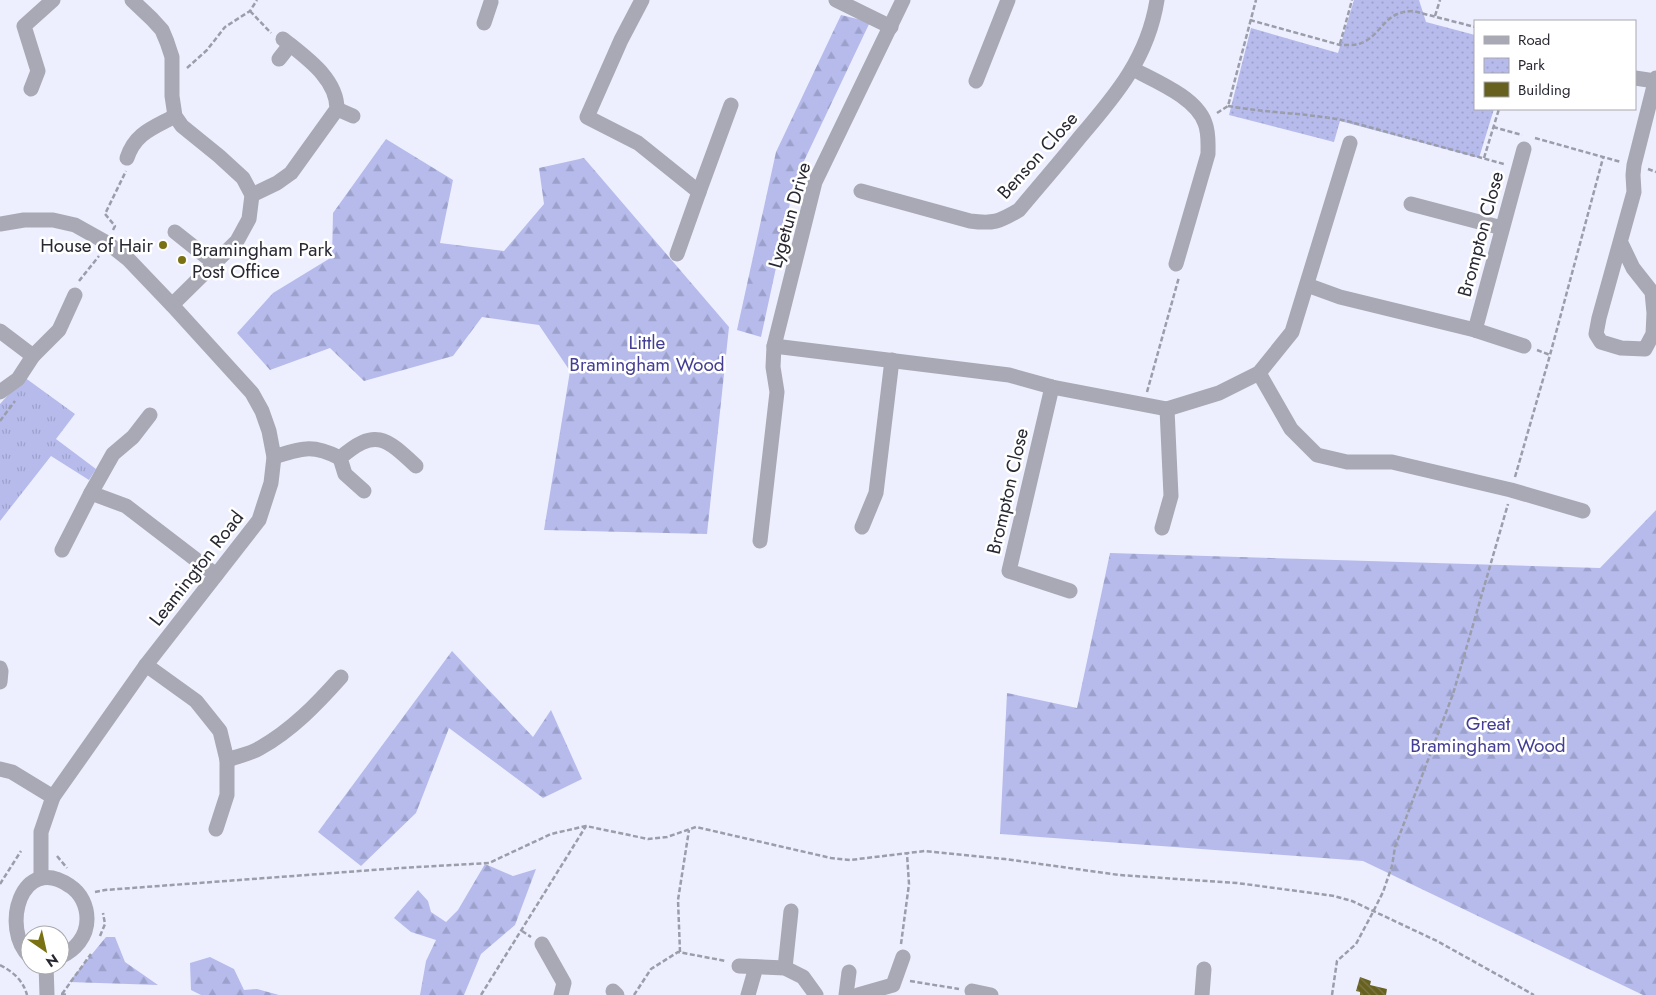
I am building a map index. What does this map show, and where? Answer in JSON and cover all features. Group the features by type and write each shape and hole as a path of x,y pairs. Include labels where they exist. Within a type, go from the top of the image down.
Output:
{"street":[{"path":"31,88 38,71 24,26 53,0"},
{"path":"132,0 162,30 172,57 172,96 175,116 182,126 243,178 252,195 249,218 236,241 172,305"},
{"path":"642,0 621,40 588,117 638,143 699,192"},
{"path":"836,0 891,27"},
{"name":"Lygetun Drive","path":"760,541 777,392 773,367 774,346 816,182 903,0"},
{"path":"976,81 1008,0"},
{"name":"Benson Close","path":"861,191 970,221 989,224 1004,219 1019,210 1115,96 1133,69 1145,46 1154,20 1157,0"},
{"path":"484,23 490,1"},
{"path":"252,195 277,183 291,173 337,110 337,100 315,65 287,42 279,59"},
{"path":"1133,69 1177,92 1193,105 1205,121 1209,136 1208,154 1176,264"},
{"path":"1621,243 1633,268 1652,292 1653,334 1646,349 1621,348 1601,342 1596,334 1634,192 1634,165 1656,79 1636,78"},
{"path":"677,254 731,105"},
{"path":"337,110 353,116"},
{"path":"127,158 130,146 139,136 175,116"},
{"path":"774,346 1009,375 1052,387 1167,410 1219,393 1259,373 1292,332 1350,143"},
{"name":"Brompton Close","path":"1475,330 1524,149"},
{"path":"1411,204 1502,228"},
{"name":"Leamington Road","path":"0,224 24,220 53,220 75,225 109,244 129,260 252,393 262,411 269,431 274,458 271,483 259,520 146,665 53,797 41,832 41,878"},
{"path":"175,232 214,264"},
{"path":"1307,285 1340,298 1475,330 1524,346"},
{"path":"0,392 18,379 33,356 59,330 75,295"},
{"path":"0,331 33,356"},
{"path":"862,527 876,493 892,360"},
{"path":"1259,373 1291,429 1317,455 1347,462 1392,462 1511,490 1583,510"},
{"name":"Brompton Close","path":"1052,387 1008,571 1070,591"},
{"path":"1162,528 1171,496 1167,410"},
{"path":"62,550 113,454 133,437 150,415"},
{"path":"340,458 351,448 367,440 382,439 400,451 416,466"},
{"path":"274,458 301,449 323,450 340,458 345,474 364,491"},
{"path":"91,493 126,506 216,575"},
{"path":"146,665 196,701 220,731 227,760 227,795 216,829"},
{"path":"0,668 0,682"},
{"path":"227,760 259,749 282,733 316,704 341,677"},
{"path":"0,768 12,772 53,797"},
{"path":"20,950 3,933 5,914 11,897 19,887 29,881 41,878 58,880 72,887 80,895 85,907 87,920 85,932 79,944 70,952"},
{"path":"785,968 791,911"},
{"path":"542,944 564,983 561,995"},
{"path":"858,995 896,986 903,957"},
{"path":"739,966 785,968 803,977 816,995"},
{"path":"748,995 756,967"},
{"path":"1202,995 1204,969"},
{"path":"846,995 849,972"},
{"path":"46,975 47,995"},
{"path":"972,991 991,995"}],"path":[{"path":"173,80 207,50 224,27 250,11 257,0"},
{"path":"1228,106 1256,0"},
{"path":"1340,45 1352,0"},
{"path":"1436,16 1440,0"},
{"path":"250,11 277,38 287,42"},
{"path":"1250,20 1340,45 1353,45 1363,42 1394,14 1404,11 1413,11 1474,26"},
{"path":"1205,121 1228,106 1324,116 1519,169"},
{"path":"1484,158 1499,110"},
{"path":"1493,127 1634,165"},
{"path":"1332,995 1337,961 1356,944 1383,892 1392,866 1395,847 1453,694 1550,355 1603,158"},
{"path":"1143,405 1180,278 1176,264"},
{"path":"92,893 105,890 489,863 551,834 586,826 648,839 668,837 696,827 831,858 850,860 926,852 1005,859 1119,875 1268,887 1334,896 1352,901 1437,941 1534,995"},
{"path":"481,995 586,826"},
{"path":"680,952 678,900 689,830"},
{"path":"0,884 21,851"},
{"path":"903,957 900,950 909,884 906,854"},
{"path":"634,995 651,969 680,952 724,960 739,966"},
{"path":"0,965 14,973 26,990 27,995"},
{"path":"896,986 972,991"},
{"path":"61,994 67,995"}],"green space":[{"path":"1354,0 1419,0 1426,22 1474,35 1474,110 1494,110 1479,158 1340,121 1334,142 1229,115 1251,28 1338,53"},
{"path":"841,15 870,22 795,180 761,337 737,330 776,152"},
{"name":"Little Bramingham Wood","path":"386,139 453,180 440,243 504,251 544,204 539,168 584,158 729,327 707,534 544,530 570,371 539,325 482,317 453,356 364,381 330,348 270,370 237,333 273,293 332,257 333,213"},
{"path":"24,377 75,414 56,439 96,469 89,480 51,456 0,521 0,404"},
{"name":"Great Bramingham Wood","path":"1656,510 1656,995 1643,995 1363,861 1000,834 1007,693 1077,708 1110,553 1600,568"},
{"path":"452,651 533,737 551,710 582,779 543,798 449,728 416,813 361,866 318,832"},
{"path":"485,864 513,876 536,869 515,925 481,954 464,995 420,995 426,961 436,940 411,932 394,918 418,890 428,901 431,912 446,922 458,910"},
{"path":"106,937 115,937 125,962 158,985 69,982"},
{"path":"210,957 234,969 244,990 257,989 279,995 201,995 191,990 190,963"}],"building":[{"path":"1360,977 1371,981 1370,985 1387,989 1386,995 1360,995 1360,992 1356,991"}],"place":[{"name":"House of Hair","path":"163,245"},
{"name":"Bramingham Park Post Office","path":"182,260"}]}
